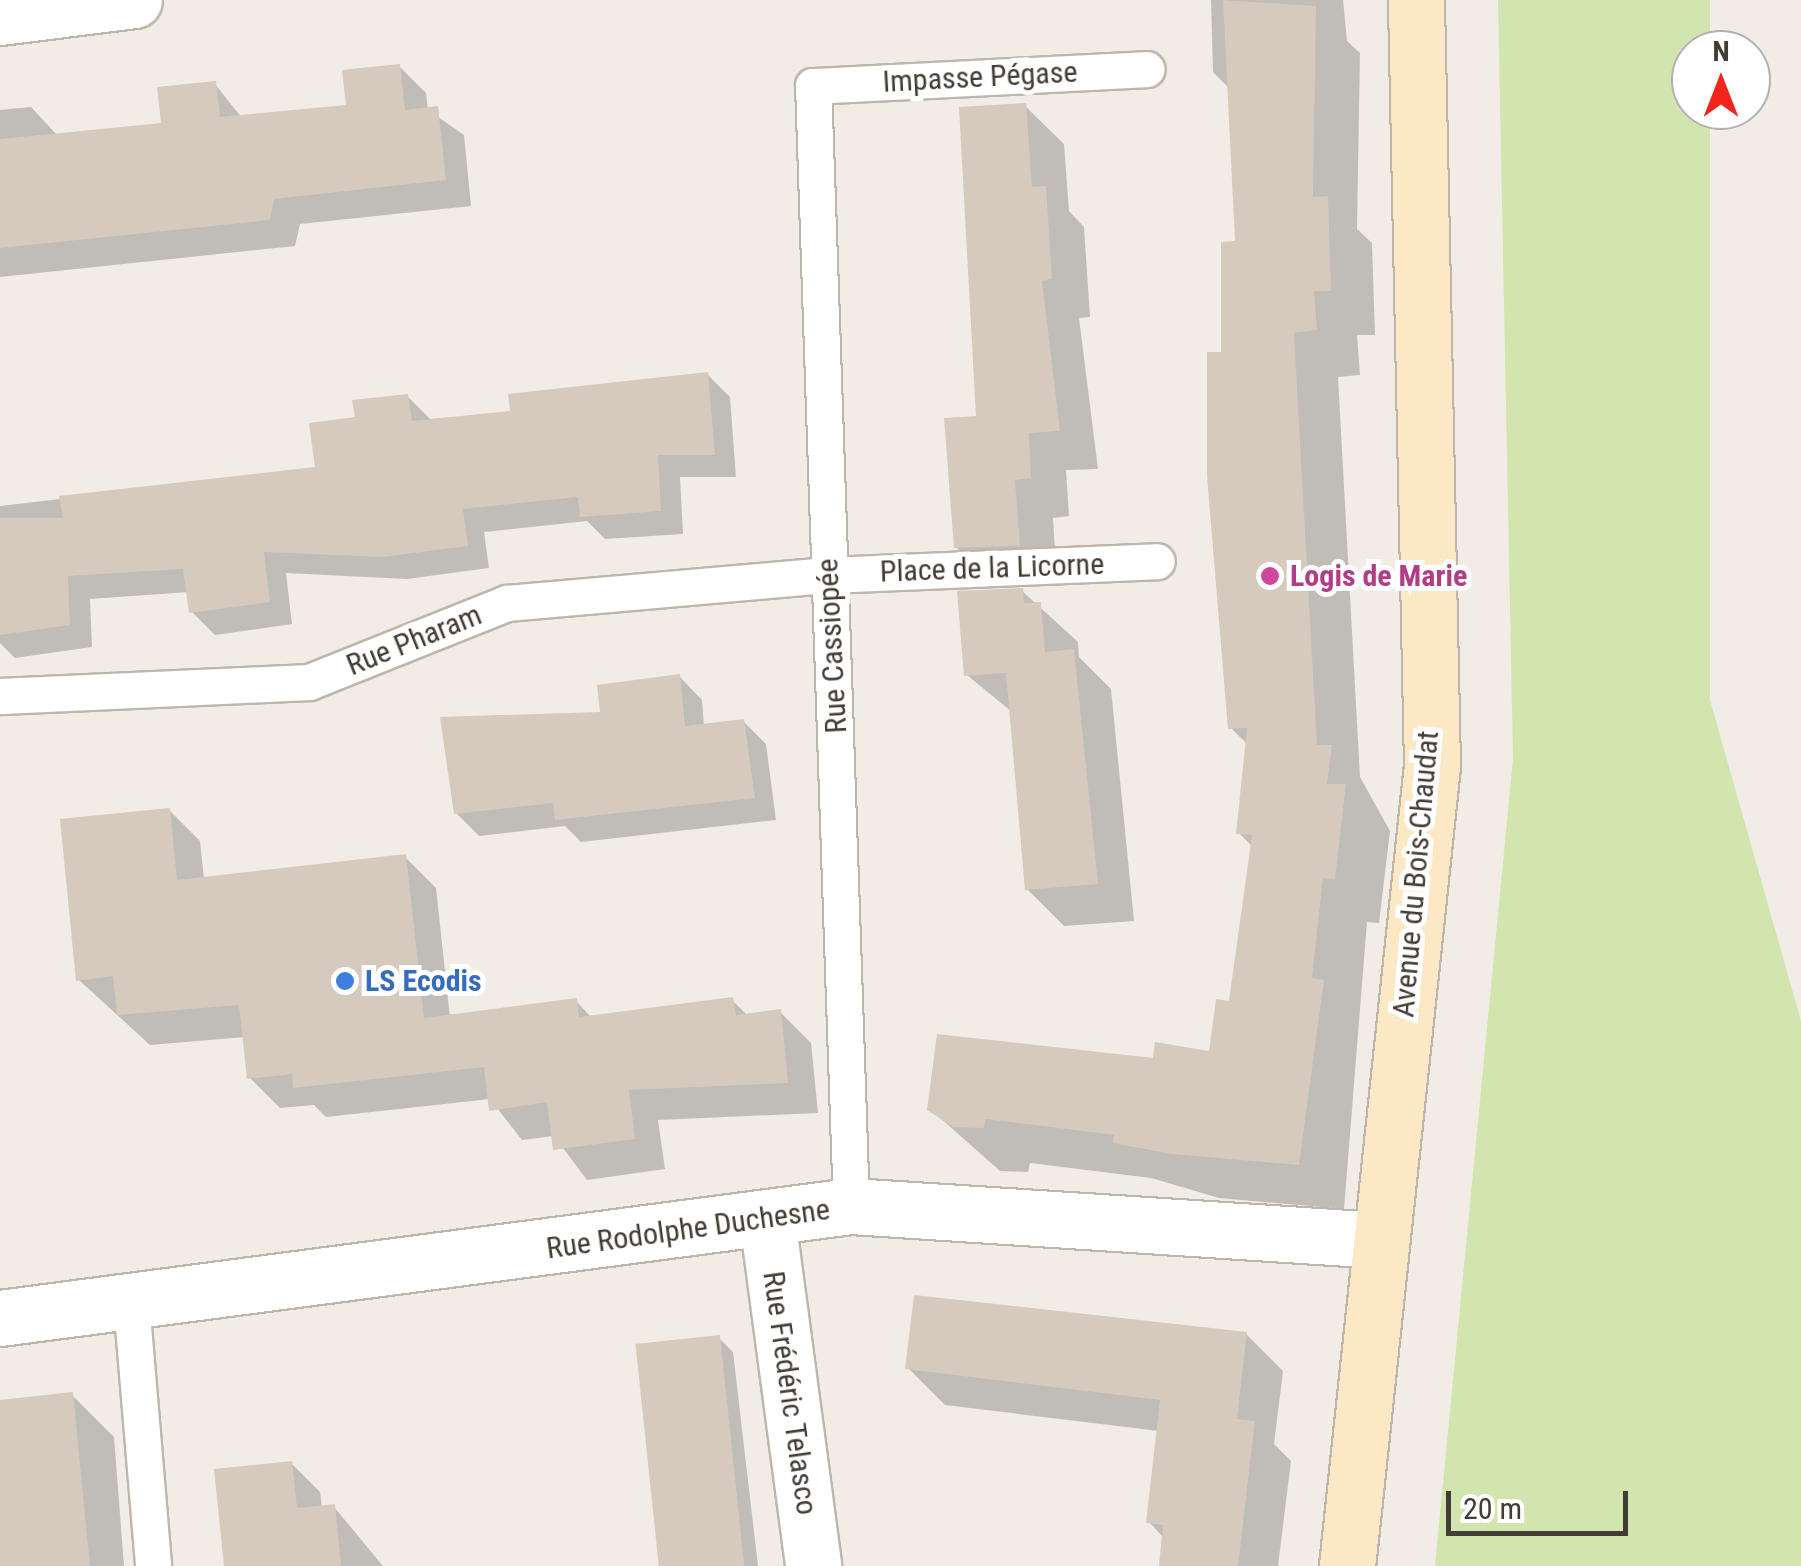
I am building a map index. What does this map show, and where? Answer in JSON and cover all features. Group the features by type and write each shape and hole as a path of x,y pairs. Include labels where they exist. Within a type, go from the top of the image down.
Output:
{"street":[{"path":"0,16 134,0"},
{"name":"Avenue du Bois-Chaudat","path":"1347,1566 1432,766 1416,0"},
{"name":"Rue Rodolphe Duchesne","path":"0,1318 851,1206 1379,1240"},
{"name":"Rue Frédéric Telasco","path":"767,1219 813,1566"}],"lane":[{"name":"Impasse Pégase","path":"814,86 1147,69"},
{"name":"Rue Cassiopée","path":"814,86 851,1206"},
{"name":"Place de la Licorne","path":"828,575 1157,561"},
{"name":"Rue Pharam","path":"0,696 309,682 507,603 828,575"},
{"path":"131,1302 154,1566"}],"green space":[{"path":"1498,0 1710,0 1710,30 1671,30 1671,130 1710,130 1710,700 1801,1021 1801,1566 1435,1566 1513,759"}],"building":[{"path":"1223,0 1316,6 1313,197 1328,196 1331,291 1314,291 1317,330 1294,333 1317,745 1332,745 1327,784 1346,784 1335,879 1323,878 1312,978 1324,980 1299,1165 1172,1154 1113,1143 1114,1135 985,1119 984,1128 953,1127 927,1110 937,1034 1153,1058 1155,1042 1209,1051 1216,999 1229,1001 1252,835 1236,834 1247,728 1228,729 1207,476 1207,352 1221,352 1221,242 1235,241"},
{"path":"400,64 405,110 438,106 446,180 274,199 270,220 0,248 0,139 161,123 157,87 216,81 220,117 346,105 342,70"},
{"path":"1026,103 1032,187 1046,186 1052,279 1042,281 1060,431 1029,433 1031,478 1015,480 1020,546 954,548 944,418 976,416 959,107"},
{"path":"708,372 715,455 658,455 661,511 580,517 578,497 463,509 468,546 383,557 264,552 270,602 189,613 183,569 68,576 70,625 0,635 0,518 63,518 59,496 315,467 309,423 355,417 352,400 408,394 412,421 510,411 508,394"},
{"path":"1023,588 1024,603 1041,602 1045,652 1074,649 1098,884 1025,890 1006,673 964,676 957,591"},
{"path":"680,674 685,726 744,719 755,798 555,820 553,803 454,814 440,717 600,712 597,685"},
{"path":"170,808 177,880 406,854 424,1018 577,998 579,1017 733,997 736,1015 781,1009 788,1083 629,1090 635,1139 553,1150 547,1102 489,1111 484,1067 293,1088 292,1074 247,1079 239,1005 117,1015 113,976 76,981 60,819"},
{"path":"914,1295 1247,1332 1237,1419 1255,1421 1238,1566 1159,1566 1163,1525 1146,1523 1160,1400 905,1369"},
{"path":"720,1335 744,1566 659,1566 635,1344"},
{"path":"73,1392 90,1566 0,1566 0,1400"},
{"path":"292,1461 297,1508 335,1504 341,1566 224,1566 214,1469"}],"place":[{"name":"Logis de Marie","path":"1270,576"},
{"name":"LS Ecodis","path":"345,981"}]}
